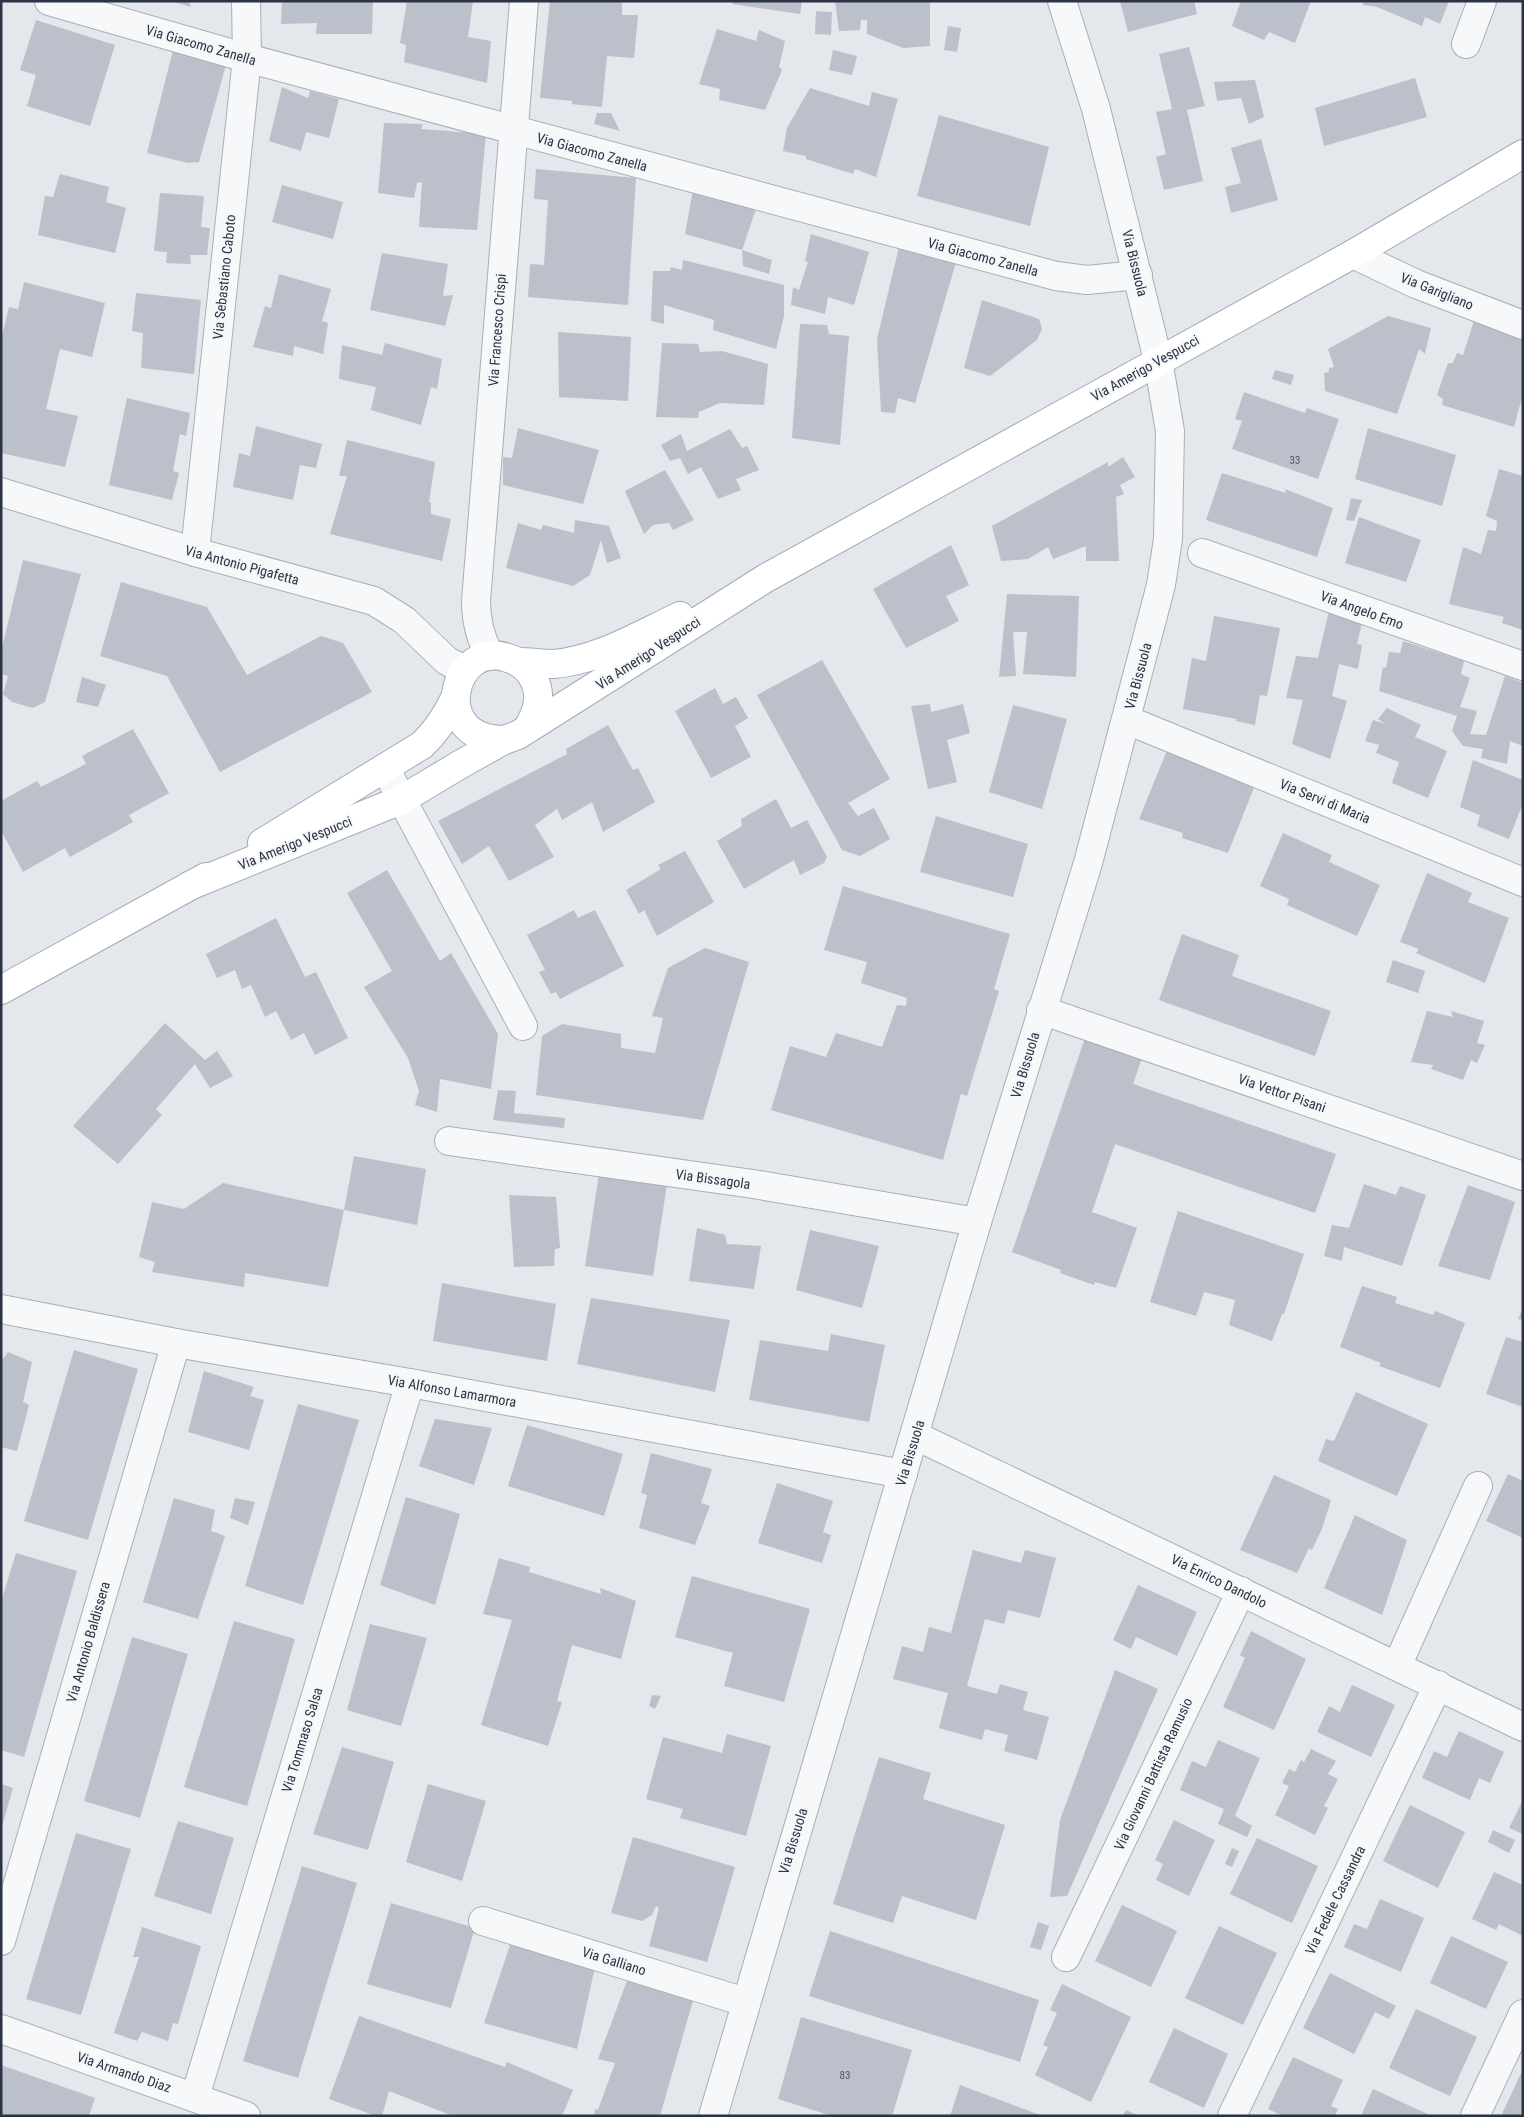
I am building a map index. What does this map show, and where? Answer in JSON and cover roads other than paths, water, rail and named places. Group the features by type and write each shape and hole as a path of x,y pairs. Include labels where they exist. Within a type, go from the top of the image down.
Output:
{"main road":[{"name":"Via Amerigo Vespucci","path":"190,886 401,800 504,740 518,735 529,726 766,578 1353,254 1523,154"},
{"name":"Via Amerigo Vespucci","path":"490,656 504,656 518,662 553,664 600,652 766,578"},
{"path":"465,670 476,661 490,656"},
{"path":"518,662 529,671 537,684 539,698 536,713 529,726"},
{"name":"Via Amerigo Vespucci","path":"1,990 190,886 422,746 436,733 446,718 455,698 457,684 465,670"},
{"path":"455,698 457,712 470,730 489,740 504,740"}],"street":[{"name":"Via Giacomo Zanella","path":"49,1 247,58 1056,276 1087,280 1138,275"},
{"name":"Via Sebastiano Caboto","path":"195,552 247,58 246,1"},
{"name":"Via Francesco Crispi","path":"490,656 480,639 476,619 476,601 512,130 524,1"},
{"name":"Via Bissuola","path":"713,2116 745,2002 916,1436 977,1222 1088,862 1127,720 1161,585 1168,539 1170,431 1158,360 1096,110 1062,1"},
{"path":"1466,44 1482,1"},
{"name":"Via Garigliano","path":"1353,254 1416,284 1523,325"},
{"name":"Via Antonio Pigafetta","path":"1,492 195,552 374,601 404,620 447,661 465,670"},
{"name":"Via Angelo Emo","path":"1202,553 1523,666"},
{"name":"Via Servi di Maria","path":"1127,720 1523,882"},
{"path":"385,768 523,1026"},
{"name":"Via Vettor Pisani","path":"1042,1010 1523,1176"},
{"name":"Via Bissagola","path":"449,1141 753,1184 977,1222"},
{"name":"Via Alfonso Lamarmora","path":"1,1309 176,1344 410,1383 903,1474"},
{"name":"Via Antonio Baldissera","path":"1,1942 176,1344"},
{"name":"Via Tommaso Salsa","path":"195,2097 410,1383"},
{"name":"Via Enrico Dandolo","path":"916,1436 1523,1727"},
{"path":"1397,1666 1478,1486"},
{"name":"Via Giovanni Battista Ramusio","path":"1066,1957 1241,1591"},
{"name":"Via Fedele Cassandra","path":"1232,2116 1438,1685"},
{"name":"Via Galliano","path":"483,1921 745,2002"},
{"path":"1475,2116 1523,2014"},
{"name":"Via Armando Diaz","path":"1,2029 246,2116"}]}
